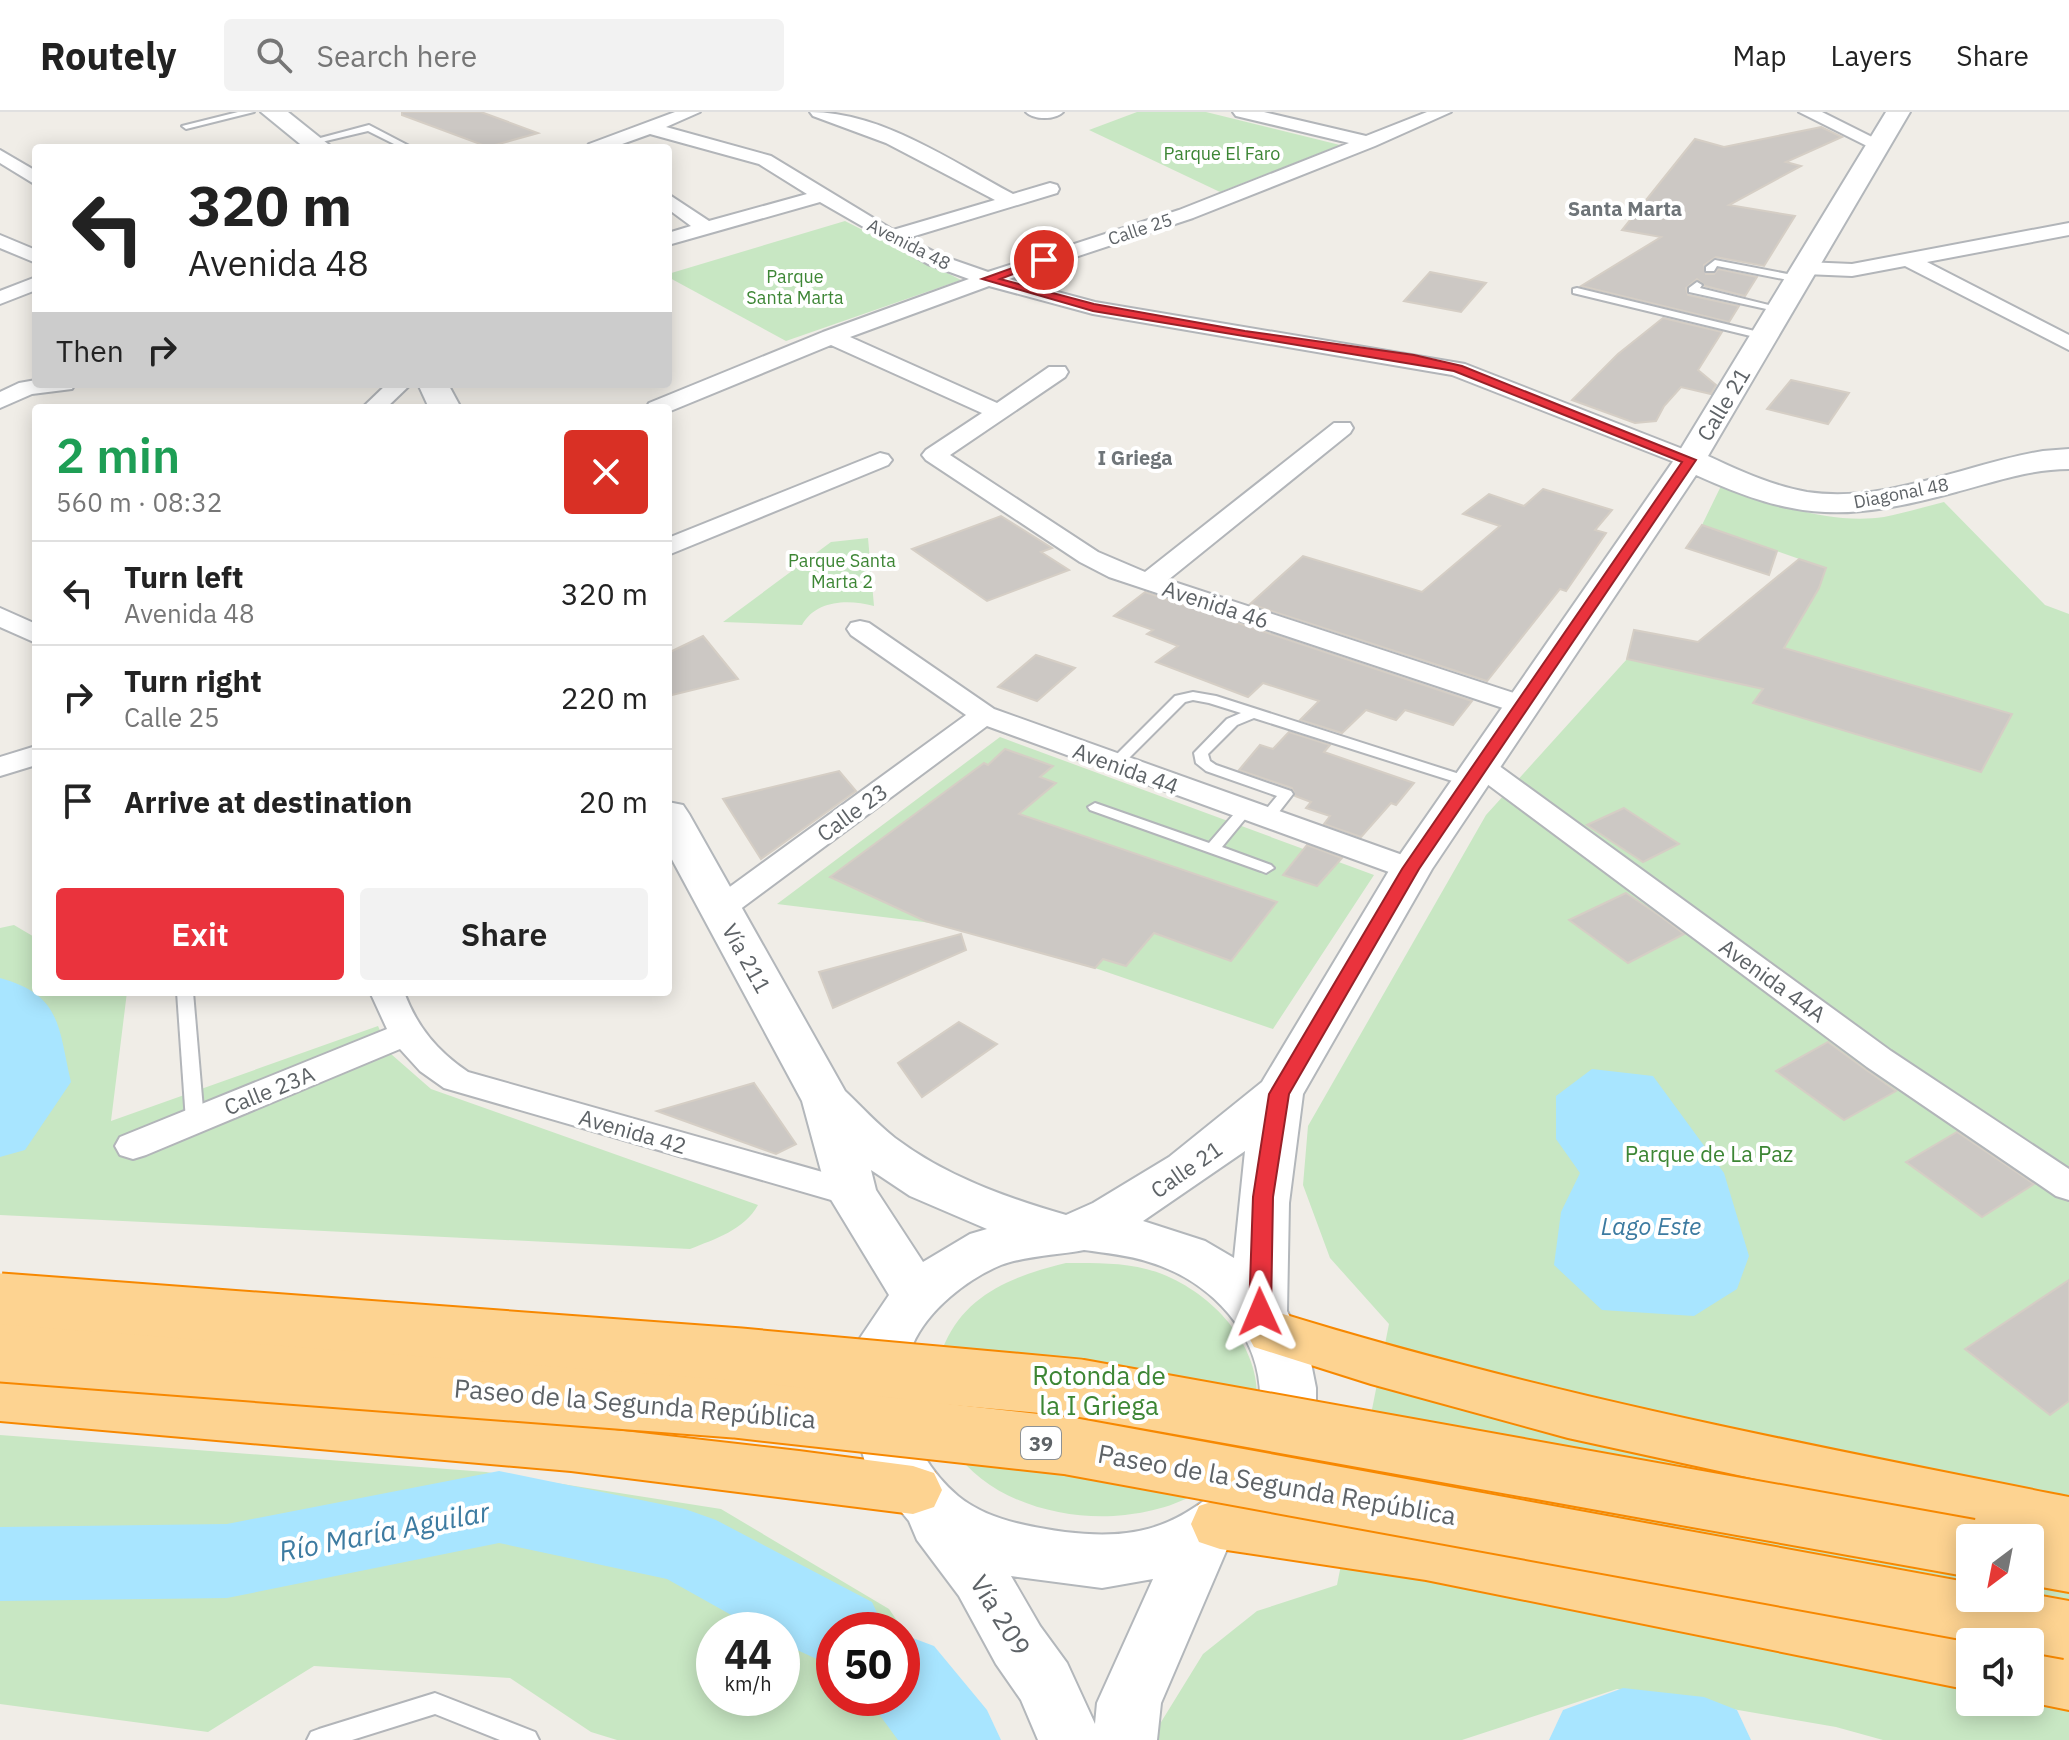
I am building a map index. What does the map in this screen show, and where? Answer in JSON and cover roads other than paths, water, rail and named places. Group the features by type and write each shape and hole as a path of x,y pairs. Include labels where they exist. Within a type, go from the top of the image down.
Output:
{"highway":[{"path":"0,1302 740,1357 1079,1388 1956,1545"},
{"path":"1266,1322 1451,1388 1779,1463 2069,1522"},
{"name":"Paseo de la Segunda República","path":"0,1353 735,1409 1069,1446 2069,1630"},
{"path":"0,1399 422,1432 736,1464 916,1494"},
{"path":"1764,1620 1736,1594 1714,1559 1708,1539 1708,1515 1726,1482 1737,1473 1779,1463"},
{"path":"1212,1530 1426,1555 1956,1659"},
{"path":"2044,1562 2069,1566"},
{"path":"2044,1677 2069,1682"}],"main road":[{"path":"273,112 317,144"},
{"name":"Calle 21","path":"1071,1232 1131,1206 1212,1152 1279,1094 1411,869 1690,460 1898,112"},
{"name":"Diagonal 48","path":"1690,460 1743,485 1773,494 1844,504 1880,501 2014,468 2069,459"},
{"name":"Vía 211","path":"672,821 826,1101 852,1193 916,1294"},
{"name":"Calle 21","path":"1266,1322 1259,1264 1265,1175 1279,1094"},
{"name":"Vía 211","path":"826,1101 857,1135 896,1167 920,1180 999,1216 1071,1232"},
{"path":"1071,1232 1125,1236 1165,1246 1201,1263 1234,1285 1266,1322 1290,1381 1288,1433 1264,1483 1212,1530 1157,1553 1105,1562 1052,1560 1002,1548 957,1527 916,1494 888,1454 875,1415 875,1376 885,1339 916,1294 955,1263 1004,1242 1071,1232"},
{"name":"Vía 209","path":"916,1494 980,1578 1018,1645 1045,1683 1070,1740"},
{"path":"1125,1740 1129,1703 1212,1530"}],"street":[{"path":"606,144 691,112"},
{"path":"819,112 857,122 917,150 1009,200"},
{"path":"1037,112 1054,112"},
{"path":"1242,112 1369,142"},
{"name":"Calle 25","path":"667,404 831,337 988,279 1186,214 1442,112"},
{"path":"1808,112 1877,144"},
{"name":"Avenida 48","path":"649,128 765,160 891,237 935,260 988,279 1093,308 1245,335 1414,359 1457,369 1690,460"},
{"path":"0,155 32,176"},
{"path":"891,237 1050,189"},
{"path":"672,238 820,196"},
{"path":"672,203 705,228"},
{"path":"1801,273 1852,270 2069,229"},
{"path":"0,241 32,255"},
{"path":"1909,260 2069,344"},
{"path":"0,298 32,285"},
{"path":"2041,329 2069,323"},
{"path":"831,337 999,412 1057,372"},
{"path":"0,379 27,388"},
{"path":"0,401 32,387"},
{"path":"378,404 396,388"},
{"name":"Avenida 46","path":"999,412 934,455 1089,557 1118,572 1522,705"},
{"path":"1149,582 1342,428"},
{"path":"672,545 880,460"},
{"path":"0,616 32,633"},
{"name":"Avenida 44","path":"860,629 984,715 1411,869"},
{"name":"Calle 23","path":"720,909 984,715"},
{"path":"0,767 32,756"},
{"name":"Avenida 44A","path":"1475,774 1879,1059 2069,1187"},
{"path":"389,996 414,1044"},
{"name":"Calle 23A","path":"133,1146 414,1044"},
{"name":"Avenida 42","path":"414,1044 435,1068 456,1080 852,1193"}],"lane":[{"path":"186,126 250,112"},
{"path":"317,144 369,128 401,144"},
{"path":"1710,269 1715,263 1757,274 1801,273"},
{"path":"1697,285 1693,290 1742,297 1780,309"},
{"path":"1577,291 1763,336"},
{"path":"1115,764 1180,699 1193,696 1475,774"},
{"path":"1212,849 1286,794 1203,763 1201,753 1232,722 1253,713"},
{"path":"1095,807 1266,868"},
{"path":"185,996 195,1121"},
{"path":"319,1740 435,1703 527,1740"}],"water":[{"name":"Lago Este","path":"1592,1069 1653,1076 1724,1173 1749,1256 1737,1289 1694,1316 1602,1310 1554,1265 1561,1212 1580,1173 1556,1139 1556,1096"}],"waterway":[{"name":"Río María Aguilar","path":"0,1000 21,1015 36,1082 0,1132"},
{"name":"Río María Aguilar","path":"0,1564 227,1561 499,1507 685,1546 816,1617"},
{"name":"Río María Aguilar","path":"920,1698 954,1740"},
{"name":"Río María Aguilar","path":"1596,1740 1623,1731 1704,1740"}],"district":[{"name":"Santa Marta","path":"1625,208"},
{"name":"I Griega","path":"1135,457"}],"park label":[{"name":"Parque El Faro","path":"1222,153"},
{"name":"Parque Santa Marta","path":"795,286"},
{"name":"Parque Santa Marta 2","path":"842,570"},
{"name":"Parque de La Paz","path":"1709,1153"},
{"name":"Rotonda de la I Griega","path":"1099,1390"}]}
